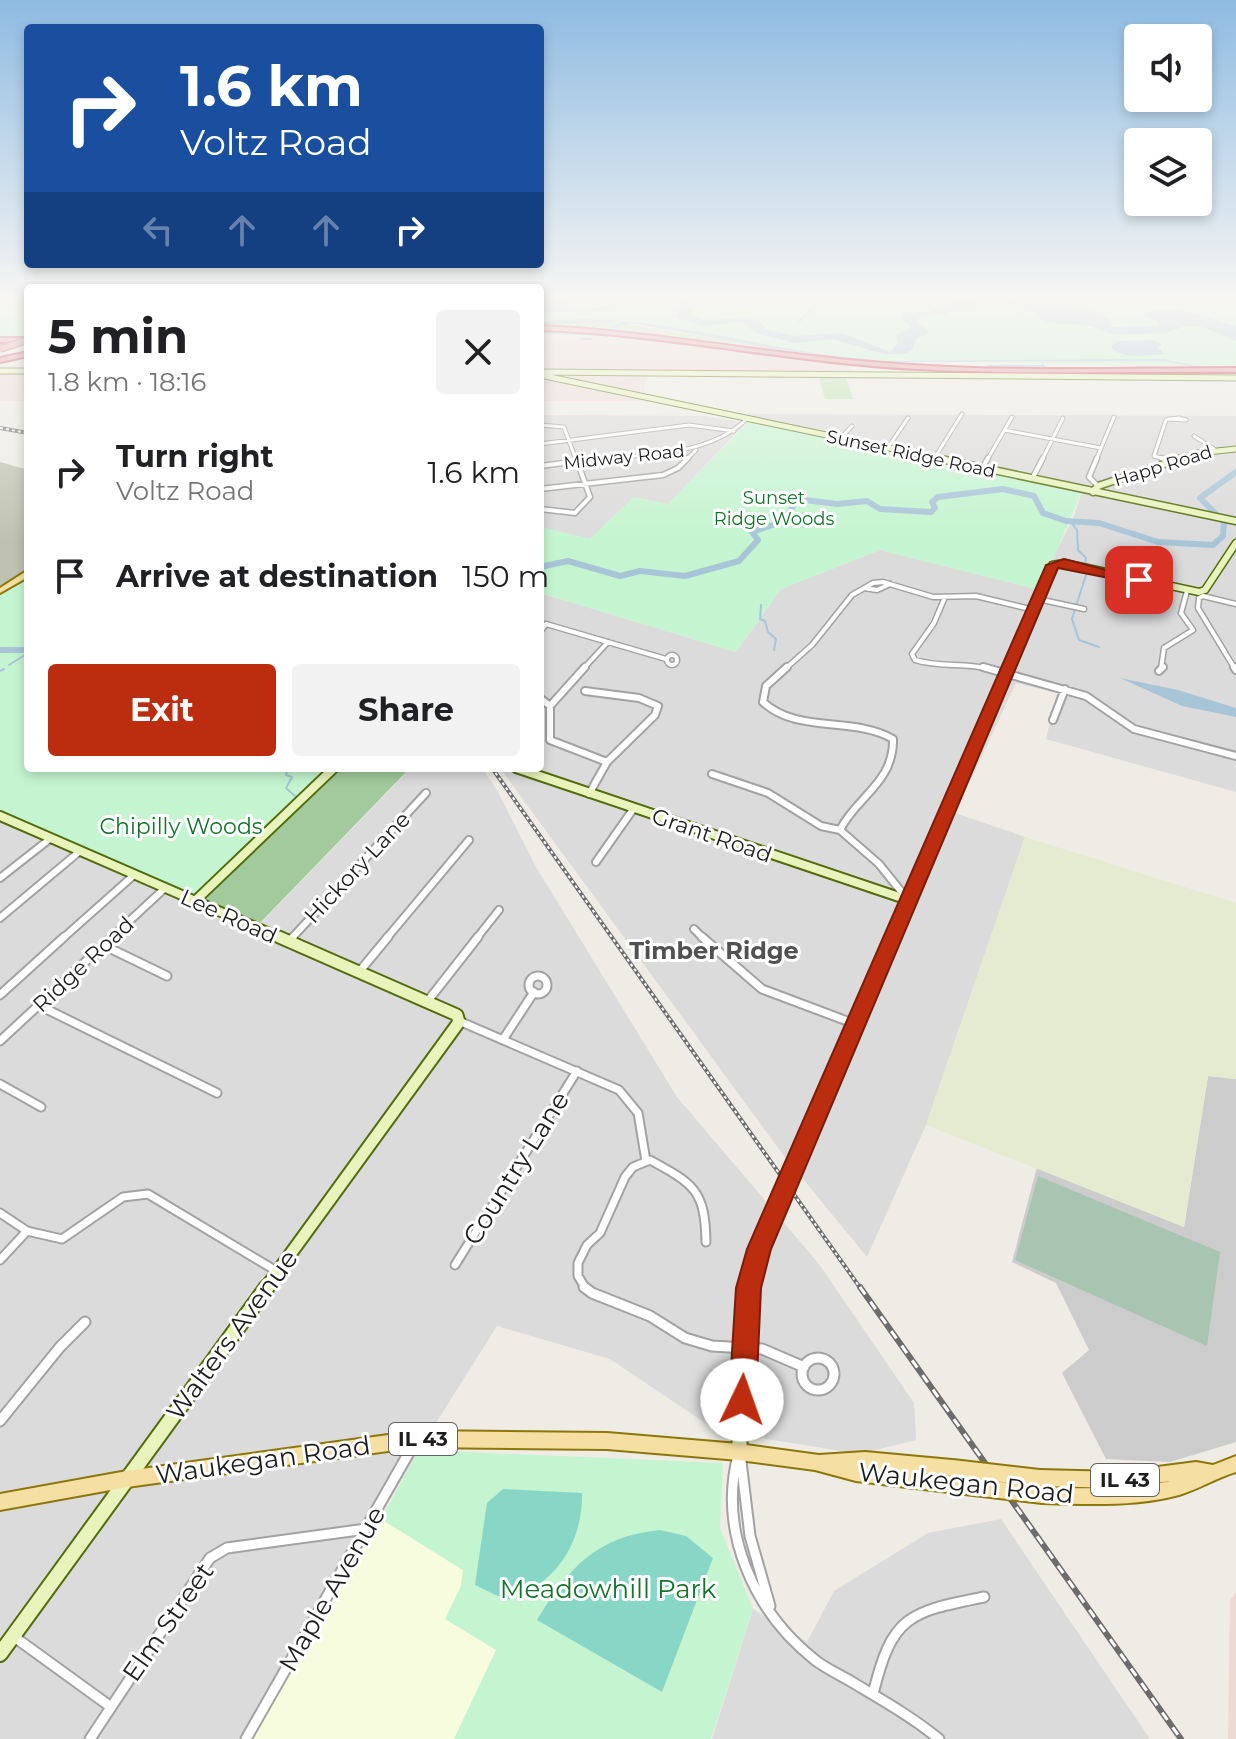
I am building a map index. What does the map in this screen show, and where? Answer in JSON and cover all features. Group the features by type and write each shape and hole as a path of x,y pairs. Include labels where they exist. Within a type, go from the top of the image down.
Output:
{"main road":[{"path":"0,591 24,576"},
{"name":"Waukegan Road","path":"0,1502 127,1479 417,1439 607,1441 739,1452 815,1462 856,1473 1043,1495 1133,1493 1199,1480 1210,1472 1236,1464"},
{"name":"Waukegan Road","path":"815,1462 865,1460 1039,1478 1132,1480 1196,1470 1210,1472"}],"street":[{"name":"Sunset Ridge Road","path":"564,378 934,459 1096,489 1234,521"},
{"path":"934,459 962,414"},
{"path":"982,469 1012,417"},
{"path":"1096,489 1089,477 1114,417"},
{"path":"887,449 908,418"},
{"path":"1032,479 1063,418"},
{"name":"Midway Road","path":"544,466 684,448 696,450 734,431 747,419"},
{"path":"1169,419 1154,456 1172,461"},
{"path":"544,425 561,426 587,485 589,501 575,513 544,509"},
{"path":"544,444 698,425 734,431"},
{"path":"617,426 621,436"},
{"path":"840,439 852,426"},
{"path":"1004,430 1101,448"},
{"path":"1194,436 1214,449"},
{"name":"Happ Road","path":"1096,489 1172,461 1214,449 1236,449"},
{"path":"544,489 653,477 671,472 696,450"},
{"path":"653,477 660,486"},
{"path":"1236,543 1201,594 1198,608 1236,670"},
{"path":"939,1739 913,1718 815,1660 793,1638 755,1588 735,1537 733,1473 739,1452 753,1267 1052,565 1058,563 1236,604"},
{"path":"840,830 850,811 874,791 893,751 893,739 884,731 862,725 782,715 767,708 763,697 766,686 812,645 852,595 864,588 877,590 890,584 933,597 976,596 1034,610"},
{"path":"1159,671 1163,667 1164,648 1193,630 1181,613 1187,591"},
{"path":"933,597 938,607"},
{"path":"945,597 938,607 934,623 914,648 912,654 915,660 937,667 967,663 1065,689 1086,696 1134,729 1236,756"},
{"path":"1038,599 1084,609"},
{"path":"544,627 546,624 666,659"},
{"path":"607,762 550,740 550,706 608,642"},
{"path":"1053,720 1065,689"},
{"path":"585,691 629,696 658,706 655,715 607,762 589,794"},
{"path":"544,701 550,706"},
{"path":"195,901 330,772"},
{"name":"Grant Road","path":"527,772 908,900"},
{"path":"712,774 768,793 821,826 840,830 879,864 908,900"},
{"name":"Hickory Lane","path":"289,942 426,793"},
{"path":"596,862 634,808"},
{"name":"Lee Road","path":"0,816 427,1002 619,1090 634,1101 639,1111 646,1161"},
{"path":"0,878 51,838"},
{"path":"359,972 469,840"},
{"path":"0,918 80,851"},
{"path":"0,995 134,875"},
{"name":"Ridge Road","path":"0,1041 165,888"},
{"path":"427,1002 499,910"},
{"path":"694,929 726,961 762,989 855,1024"},
{"path":"103,945 167,976"},
{"path":"504,1038 534,992"},
{"path":"38,1005 217,1093"},
{"name":"Walters Avenue","path":"0,1654 456,1029 458,1018"},
{"name":"Country Lane","path":"455,1265 577,1071"},
{"path":"0,1084 41,1107"},
{"path":"706,1242 706,1206 700,1192 659,1165 646,1161 633,1167 625,1177 600,1233 587,1245 578,1263 578,1276 592,1293 650,1316 685,1338 712,1346 745,1348 782,1356 804,1367"},
{"path":"0,1213 27,1231 62,1239 88,1223 118,1198 134,1192 148,1194 278,1272"},
{"path":"0,1260 27,1231"},
{"path":"0,1421 60,1347 85,1322"},
{"name":"Maple Avenue","path":"246,1739 417,1439"},
{"path":"739,1452 745,1475 750,1536 770,1606"},
{"name":"Elm Street","path":"90,1739 210,1558 227,1548 366,1529"},
{"path":"873,1694 887,1640 903,1620 923,1609 984,1597"},
{"path":"13,1636 111,1707"}],"shaded area":[{"path":"0,378 24,378 24,401 0,401"},
{"path":"565,378 645,378 644,396"},
{"path":"544,379 644,401 544,401"},
{"path":"748,414 1236,416 1236,792 1046,739 1057,693 1016,683 955,813 1025,837 926,1125 867,1257 784,1156 503,772 544,772 544,594 736,652 781,589 880,550 1036,589 1073,519 1083,489 746,418"},
{"path":"544,415 706,416 746,423 668,504 634,497 590,539 544,528"},
{"path":"0,462 24,469 24,573 0,589"},
{"path":"1120,678 1178,690 1236,708 1236,717 1182,706"},
{"path":"407,772 485,772 536,867 677,1097 819,1264 914,1403 916,1440 860,1454 717,1431 610,1359 497,1326 419,1450 249,1739 0,1739 0,813 259,925"},
{"path":"1025,837 1236,903 1236,1079 1208,1076 1184,1227 926,1125"},
{"path":"1208,1076 1236,1079 1236,1442 1170,1462 1106,1459 1062,1373 1089,1350 1056,1283 1012,1262 1037,1167 1184,1227"},
{"path":"1038,1176 1220,1252 1207,1346 1015,1260"},
{"path":"381,1519 463,1570 461,1586 497,1650 454,1739 249,1739"},
{"path":"1001,1519 1150,1739 712,1739 753,1609 807,1642 834,1591 928,1533"},
{"path":"1236,1592 1236,1739 1228,1739 1230,1600"}],"green space":[{"path":"819,378 846,378 853,399 825,399"},
{"name":"Sunset Ridge Woods","path":"749,422 1082,491 1053,559 1050,559 1036,589 880,550 781,589 736,652 544,594 544,528 590,539 634,497 668,504"},
{"name":"Chipilly Woods","path":"24,581 24,772 325,772 195,896 0,812 0,596"},
{"path":"335,772 406,772 260,923 204,899"},
{"name":"Meadowhill Park","path":"419,1450 723,1463 720,1528 753,1609 711,1739 454,1739 496,1650 445,1619 461,1586 463,1570 381,1519"},
{"path":"503,1489 582,1493 577,1529 563,1560 539,1584 506,1600 475,1585 487,1503"},
{"path":"660,1530 686,1536 713,1558 662,1692 537,1620 560,1585 586,1558 619,1539"}],"waterway":[{"path":"544,566 568,561 620,576 640,571 685,576 739,561 758,540 752,532 784,521 795,503 805,500 837,504 867,501 880,509 931,512 935,508 932,502 938,497 1003,489 1034,496 1043,513 1066,521 1099,523 1158,542 1213,545 1223,536 1224,522 1200,498 1236,472"},
{"path":"1070,521 1077,530 1078,550 1086,558 1085,565"},
{"path":"1076,606 1087,572"},
{"path":"761,605 760,619 765,621 768,632 776,639 774,650"},
{"path":"1075,609 1072,619 1079,640 1099,647"},
{"path":"0,650 24,650"},
{"path":"9,665 24,656"},
{"path":"0,671 4,669"},
{"path":"287,772 286,775 292,777 286,788 296,797"}],"railway":[{"path":"0,428 24,432"},
{"path":"495,772 861,1289"},
{"path":"860,1287 1181,1739"}],"district":[{"name":"Timber Ridge","path":"714,951"}],"route":[{"path":"742,1400 748,1288 759,1249 1052,565 1064,563 1139,580"}]}
